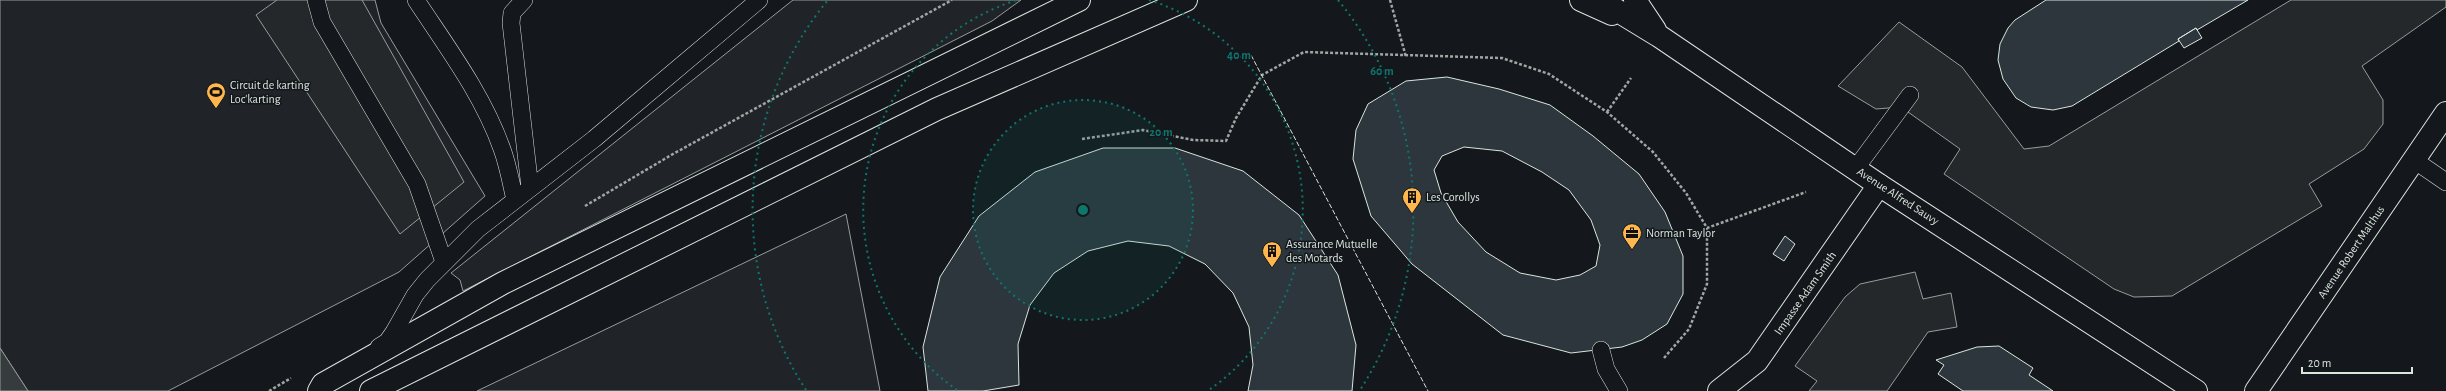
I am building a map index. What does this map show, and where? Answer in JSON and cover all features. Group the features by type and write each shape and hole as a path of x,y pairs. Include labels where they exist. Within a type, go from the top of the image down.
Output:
{"main road":[{"path":"321,387 504,283 1079,0"},
{"path":"1076,48 1164,0"},
{"path":"371,391 937,109 1186,0"},
{"path":"1581,0 1659,36"},
{"name":"Avenue Alfred Sauvy","path":"1600,0 1659,36 1879,184 2196,391"},
{"path":"1635,0 1659,36"},
{"name":"Avenue Robert Malthus","path":"2256,391 2446,113"},
{"name":"Impasse Adam Smith","path":"1719,391 1757,361 1879,184"}],"lane":[{"path":"316,0 322,22 417,184 444,262"},
{"path":"416,0 456,61 496,132 508,165 515,200"},
{"path":"524,0 512,13 511,23 530,188"},
{"path":"321,387 387,342 415,295 444,262 478,229 638,103 759,0"},
{"path":"1856,168 1910,95"},
{"path":"2414,160 2446,182"},
{"path":"1601,350 1606,369 1619,391"}],"path":[{"path":"584,207 673,154 952,0"},
{"path":"1390,0 1406,57"},
{"path":"1082,139 1143,130 1193,140 1226,141 1236,118 1262,75 1304,52 1406,57 1443,55 1502,58 1549,74 1607,112 1652,152 1686,193 1707,228 1707,284 1689,330 1664,358"},
{"path":"1607,112 1631,78"},
{"path":"1707,228 1806,192"},
{"path":"269,391 295,376"}],"shaded area":[{"name":"Circuit de karting Loc'karting","path":"0,0 375,0 381,23 485,196 399,272 168,391 28,391 0,348"},
{"path":"277,0 362,0 464,182 400,234 256,15"},
{"path":"793,0 1021,0 992,21 463,291 460,280 451,273"},
{"path":"2291,0 2446,0 2446,7 2362,66 2383,100 2383,124 2364,149 2309,184 2322,206 2172,296 2134,297 2114,289 1944,174 1960,149 1901,107 1876,109 1838,86 1899,22 1962,67 2024,149 2049,146"},
{"path":"846,214 880,391 477,391"},
{"path":"1915,272 1923,299 1951,293 1957,327 1928,332 1887,391 1809,391 1817,381 1795,366 1845,297 1860,284"},
{"path":"0,348 28,391 0,391"}],"building":[{"path":"2046,0 2248,0 2197,30 2196,28 2178,39 2179,41 2072,106 2053,110 2031,107 2016,98 2003,79 1998,60 2000,44 2008,28 2015,20"},
{"path":"2196,28 2202,38 2184,48 2178,39"},
{"name":"Les Corollys","path":"1447,77 1499,89 1550,105 1593,136 1639,174 1665,212 1683,256 1683,294 1667,324 1642,340 1622,347 1571,353 1503,335 1412,264 1371,216 1353,159 1356,130 1368,104 1406,81","holes":["1464,147 1502,151 1542,172 1569,190 1591,220 1600,245 1596,266 1580,275 1556,280 1520,273 1486,252 1458,222 1441,193 1434,170 1442,156"]},
{"name":"Assurance Mutuelle des Motards","path":"1103,148 1175,148 1243,171 1299,215 1338,275 1356,345 1352,391 1248,391 1253,365 1249,327 1233,293 1205,264 1169,246 1128,241 1088,251 1054,273 1030,305 1018,344 1019,385 983,391 928,391 923,347 940,277 979,216 1035,172"},
{"path":"1785,236 1795,244 1784,261 1773,254"},
{"path":"1999,346 2033,368 2029,375 2053,391 1963,391 1938,374 1944,365 1936,360 1977,347"}],"fence":[{"path":"1251,55 1428,391"}],"place":[{"name":"Circuit de karting Loc'karting","path":"216,109"},
{"name":"Les Corollys","path":"1412,214"},
{"name":"Norman Taylor","path":"1632,250"},
{"name":"Assurance Mutuelle des Motards","path":"1272,268"}]}
